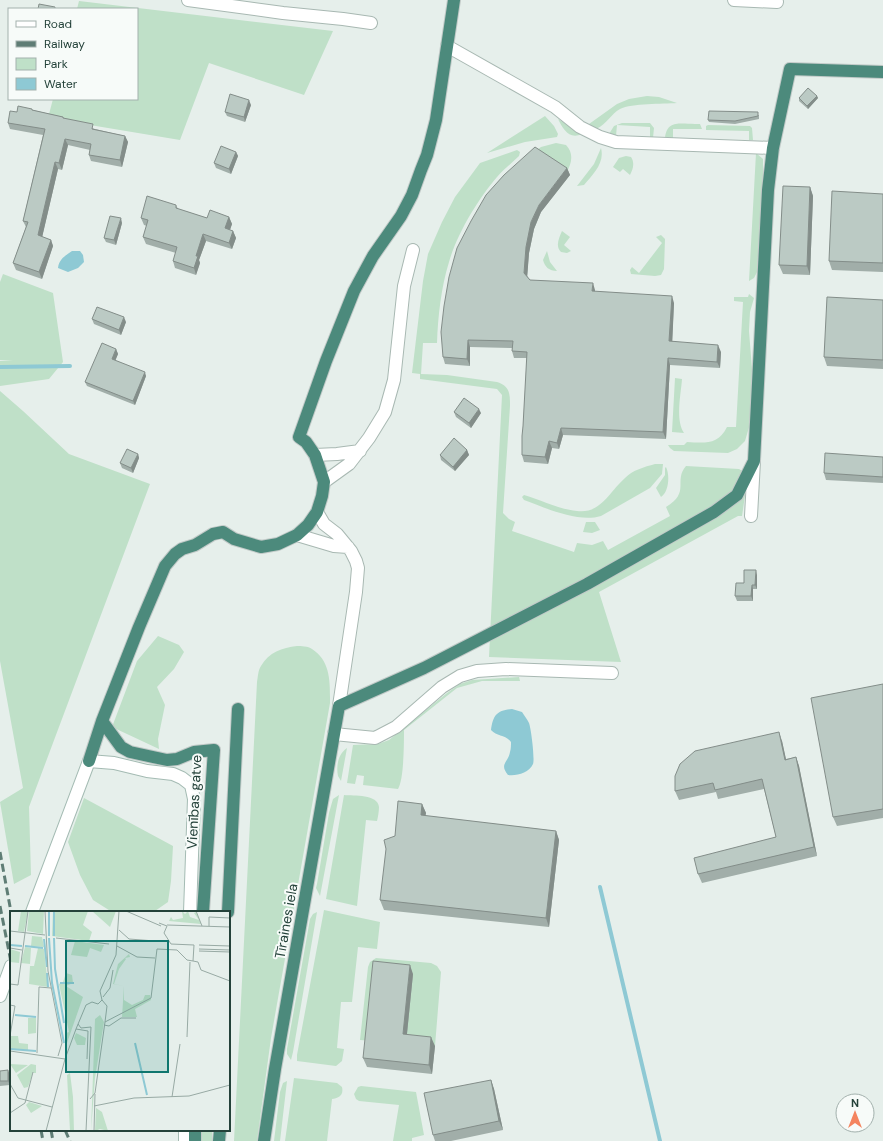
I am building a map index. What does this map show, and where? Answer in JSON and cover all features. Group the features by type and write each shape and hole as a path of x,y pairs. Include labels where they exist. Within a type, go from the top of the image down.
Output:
{"highway":[{"path":"88,761 139,627 165,566 175,554 182,549 196,545 213,534 223,532 234,539 261,547 278,544 297,535 308,525 317,512 322,496 324,482 315,455 306,442 299,437 326,361 354,291 373,256 401,216 412,195 427,155 436,120 454,0"},
{"path":"339,706 438,661 587,584 714,512 737,495 754,461 768,190 773,148 790,70 883,72"},
{"name":"Tīraines iela","path":"264,1141 276,1062 339,706"},
{"path":"228,911 238,709"},
{"name":"Vienības gatve","path":"102,721 121,747 130,752 167,760 177,759 194,752 214,750 203,911"}],"street":[{"path":"188,0 283,13 343,19 371,24"},
{"path":"734,0 777,2"},
{"path":"448,46 555,107 580,127 600,137 616,142 773,148"},
{"path":"324,482 349,464 360,451 385,412 394,380 404,286 412,250"},
{"path":"315,455 360,451"},
{"path":"751,516 754,461"},
{"path":"317,512 324,524 338,534 348,547 356,561 358,568 356,592 339,706"},
{"path":"297,535 334,546 348,547"},
{"path":"334,734 375,738 396,728 442,687 460,676 477,671 506,669 612,673"},
{"path":"32,911 88,761"},
{"name":"Vienības gatve","path":"88,761 114,763 147,771 172,774 182,778 191,785 194,799 190,911"},
{"path":"0,996 10,969"}],"green space":[{"path":"79,1 333,31 304,95 209,63 180,140 48,118 53,100 138,100 138,8 77,8"},
{"path":"647,96 659,97 677,103 625,107 617,111 596,129 589,124 617,104 629,99"},
{"path":"545,116 554,126 558,134 557,137 525,142 487,153"},
{"path":"558,119 582,134 573,136 570,135 564,130"},
{"path":"622,123 650,123 654,128 653,138 650,138 650,127 617,125 616,136 609,134 614,126"},
{"path":"675,124 700,124 702,129 673,129 673,139 665,138 668,128"},
{"path":"706,126 750,126 752,128 753,140 749,140 749,131 706,130"},
{"path":"556,143 566,145 570,151 571,162 566,173 534,152 541,147"},
{"path":"601,148 601,159 597,168 584,185 577,186 594,164"},
{"path":"517,150 520,152 519,156 490,186 469,217 457,240 449,262 442,292 437,343 423,343 421,374 447,375 497,382 507,388 510,406 503,513 515,522 512,531 574,552 577,543 592,545 603,541 608,550 670,516 666,507 674,502 678,496 682,471 686,466 739,469 744,472 747,482 742,516 738,516 599,592 621,662 489,657 502,395 497,389 420,379 420,374 412,373 423,281 428,254 442,222 455,197 480,163"},
{"path":"756,153 763,159 763,175 757,272 754,278 749,281"},
{"path":"626,156 631,157 633,162 633,168 630,175 623,169 620,172 613,167 619,158"},
{"path":"562,231 570,237 564,245 571,251 567,253 561,252 558,247 558,242"},
{"path":"661,235 665,239 664,269 661,275 631,274 630,270 632,267 639,273 662,243 656,237"},
{"path":"547,251 550,262 557,271 548,268 545,265 543,260"},
{"path":"3,274 53,293 63,362 49,379 0,386 0,361 13,361 0,360 0,282"},
{"path":"749,294 754,298 750,312 749,331 752,369 750,424 745,441 737,449 728,453 674,451 668,445 684,445 687,442 710,442 719,437 727,427 736,427 743,302 734,301 734,297 748,297"},
{"path":"675,378 682,379 679,414 681,428 684,433 672,432"},
{"path":"0,391 69,454 150,484 29,807 31,875 14,884 0,802 23,788 0,661"},
{"path":"655,464 663,464 662,474 650,488 601,516 582,518 562,514 524,500 522,497 524,495 563,508 585,511 599,506 628,475"},
{"path":"666,467 668,483 664,495 661,497 656,488 665,475"},
{"path":"586,522 595,522 600,530 592,533 583,532"},
{"path":"158,636 179,645 184,652 174,669 157,687 165,705 158,739 159,749 112,727 137,661"},
{"path":"297,646 310,648 323,660 328,673 330,703 271,1038 257,1141 234,1141 257,682 260,668 268,657 286,648"},
{"path":"519,677 520,681 482,681 457,688 404,730 403,770 398,789 363,785 364,776 357,775 355,784 347,783 353,745 378,744 389,740 460,684 472,680"},
{"path":"347,748 341,781 338,776 337,768 340,757"},
{"path":"339,795 320,896 316,888 329,813 333,799"},
{"path":"344,795 365,796 375,800 379,807 377,821 366,820 357,906 326,899"},
{"path":"84,798 173,846 168,902 155,911 110,911 93,900 80,875 68,842"},
{"path":"324,910 380,922 377,949 358,947 352,1002 341,1002 337,1048 344,1049 342,1061 336,1066 297,1061"},
{"path":"317,912 291,1060 287,1054 287,1049 310,919 313,914"},
{"path":"376,958 431,963 437,966 441,972 435,1046 360,1040 368,967 370,962"},
{"path":"294,1078 337,1083 342,1087 342,1093 338,1097 332,1099 327,1141 285,1141"},
{"path":"287,1081 280,1141 274,1141 280,1092 283,1083"},
{"path":"361,1086 416,1092 424,1135 412,1138 412,1141 393,1141 399,1105 359,1101 356,1099 354,1094 358,1087"},
{"path":"201,1131 212,1131 212,1141 201,1141"}],"water":[{"path":"72,251 80,251 83,255 84,262 78,268 68,272 58,268 61,260"},
{"path":"512,709 522,712 529,723 531,731 533,764 526,772 508,775 504,766 511,750 511,742 509,739 496,734 491,730 493,721 499,712"}],"building":[{"path":"39,4 55,7 55,8 38,8"},
{"path":"808,88 817,96 807,106 799,98"},
{"path":"230,94 249,100 244,117 225,112"},
{"path":"18,106 93,124 92,129 125,136 120,160 89,155 91,144 65,139 59,163 55,162 38,235 51,240 39,272 13,263 28,222 23,221 45,129 8,123 10,111 17,112"},
{"path":"709,111 758,112 758,116 735,121 708,120"},
{"path":"221,146 236,152 229,169 214,163"},
{"path":"535,147 567,168 539,205 531,222 526,247 524,273 530,280 593,283 592,291 672,296 669,341 718,345 717,362 668,358 663,432 561,428 557,443 549,441 545,457 522,455 527,352 512,351 513,341 468,340 467,359 443,357 441,332 444,306 449,277 457,248 486,195 504,175"},
{"path":"783,186 810,187 807,266 779,265"},
{"path":"832,191 883,194 883,263 829,261"},
{"path":"147,196 176,205 176,208 207,218 210,210 229,217 225,228 233,231 229,243 203,234 194,268 173,261 177,247 143,237 148,220 141,218"},
{"path":"110,216 121,218 114,240 104,238"},
{"path":"827,297 883,300 883,360 824,357"},
{"path":"97,307 124,317 119,330 92,319"},
{"path":"102,343 116,349 112,359 145,372 133,401 85,382"},
{"path":"464,398 479,409 469,423 454,412"},
{"path":"454,438 467,450 453,467 440,455"},
{"path":"127,449 138,454 131,468 120,463"},
{"path":"825,453 883,457 883,477 824,473"},
{"path":"744,570 756,570 755,585 752,585 751,596 735,596 736,583 744,583"},
{"path":"883,684 883,809 833,817 811,698"},
{"path":"779,732 785,760 796,757 814,847 698,874 694,858 776,837 762,779 715,790 713,783 675,791 675,776 680,764 695,751"},
{"path":"398,801 422,804 421,815 556,831 546,918 380,900 386,849 384,840 395,836"},
{"path":"373,961 410,965 403,1034 431,1037 429,1065 363,1058"},
{"path":"8,1070 8,1081 0,1081 0,1071"},
{"path":"491,1080 499,1121 433,1135 424,1093"}],"waterway":[{"path":"0,367 70,366"},
{"path":"600,887 660,1141"}],"railway":[{"path":"0,852 11,911"},
{"path":"0,906 10,957"},
{"path":"41,1131 43,1141"},
{"path":"51,1131 53,1141"},
{"path":"65,1131 70,1141"}]}
